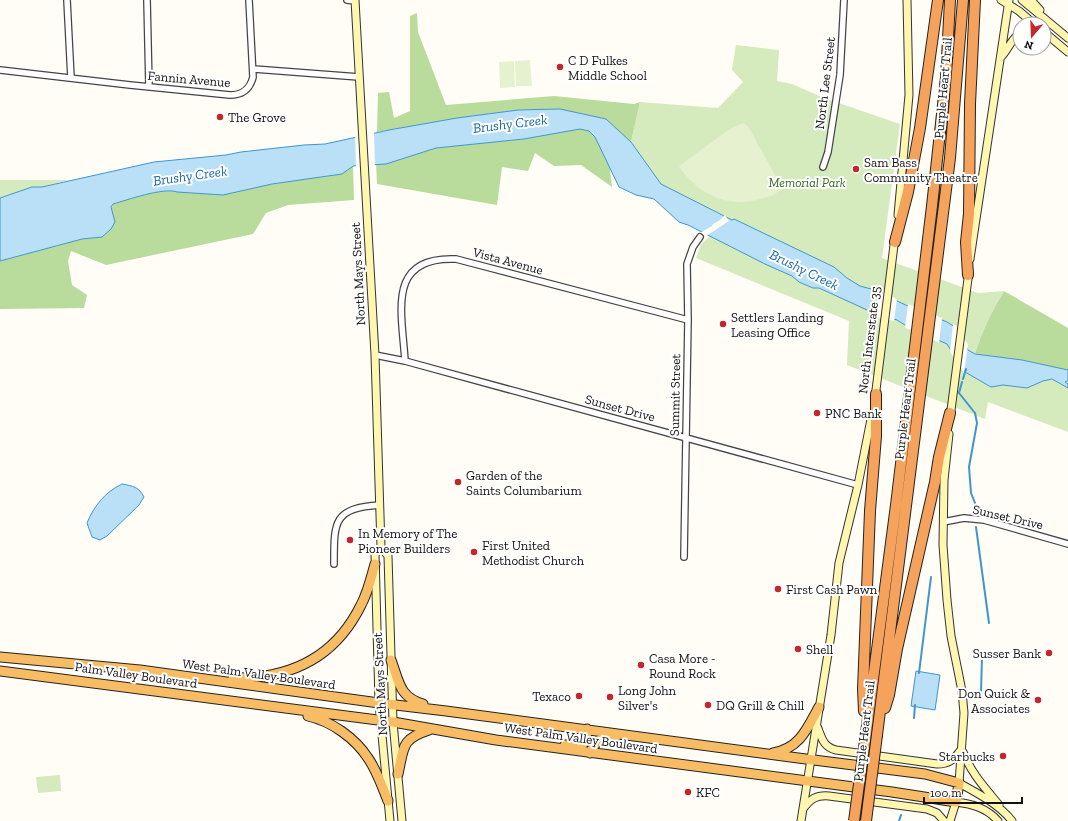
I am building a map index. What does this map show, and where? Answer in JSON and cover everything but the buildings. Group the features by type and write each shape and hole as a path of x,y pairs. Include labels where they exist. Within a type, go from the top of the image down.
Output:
{"highway":[{"path":"895,245 908,192 920,128 938,0"},
{"name":"Purple Heart Trail","path":"854,821 896,505 926,258 946,77 950,0"},
{"name":"Purple Heart Trail","path":"866,821 938,261 951,150 963,0"},
{"path":"968,275 966,242 969,214 970,104 975,0"},
{"path":"866,733 863,689 870,511 876,436 876,390"},
{"path":"876,735 889,695 897,649 935,482 939,457 951,410"},
{"path":"197,678 266,677 290,671 309,662 336,641 350,624 366,595 375,564"},
{"name":"Palm Valley Boulevard","path":"0,657 140,670"},
{"path":"391,660 401,687 407,696 415,702 446,710"},
{"name":"West Palm Valley Boulevard","path":"140,670 768,754"},
{"name":"Palm Valley Boulevard","path":"0,671 268,706"},
{"path":"268,706 320,720 336,728 347,736 368,758 376,772 388,801"},
{"name":"West Palm Valley Boulevard","path":"268,706 393,722 508,742 892,792 956,802"},
{"path":"768,754 786,750 798,742 819,707"},
{"path":"398,774 404,749 408,741 413,736 431,729"},
{"path":"552,747 584,743 587,729"},
{"path":"590,753 596,741 602,738 627,735"},
{"path":"768,754 925,774 958,783 956,802"}],"main road":[{"name":"North Mays Street","path":"352,0 362,108 375,355 381,547 388,556 393,722 402,821"},
{"name":"North Interstate 35","path":"801,821 831,635 838,563 868,443 895,245 909,95 907,0"},
{"path":"1001,0 1009,2 1025,16"},
{"path":"1022,0 1042,16"},
{"path":"1031,0 1047,16"},
{"path":"1006,813 982,796 958,783 964,713 962,691 951,636 946,600 943,522 944,480 951,410 968,275 1009,2"},
{"path":"1052,24 1068,38"},
{"path":"1052,39 1068,52"},
{"path":"1001,57 1007,51 1012,41"},
{"name":"North Mays Street","path":"381,547 375,554 379,703 390,821"},
{"path":"817,726 826,745 836,750 944,764 952,761 962,749"},
{"path":"962,749 976,778 1012,821"},
{"path":"802,810 811,800 821,796 928,809 937,813 944,821"},
{"path":"950,821 956,802 976,806 997,820"}],"street":[{"path":"67,0 71,78"},
{"path":"147,0 149,87"},
{"path":"249,0 254,69 359,77"},
{"name":"North Lee Street","path":"823,166 828,152 840,69 844,0"},
{"name":"Fannin Avenue","path":"0,70 149,87 236,95 243,93 248,88 253,77 254,69"},
{"name":"Summit Street","path":"684,557 688,320 687,264 693,247 700,237"},
{"name":"Vista Avenue","path":"405,361 402,302 404,285 408,277 419,265 436,259 456,259 688,320"},
{"name":"Sunset Drive","path":"375,355 405,361 858,485"},
{"path":"334,564 334,538 340,518 350,509 356,507 380,505"},
{"name":"Sunset Drive","path":"943,522 964,518 984,520 1068,544"}],"green space":[{"path":"417,13 418,32 446,105 554,96 634,104 640,102 631,142 610,170 612,187 581,165 554,166 535,153 528,171 502,167 497,205 377,184 376,163 386,164 436,148 524,139 580,129 589,131 606,119 560,109 518,110 457,118 377,132 378,93 389,92 394,118 410,111 410,16"},
{"name":"Memorial Park","path":"736,45 779,50 777,81 792,84 824,98 900,124 882,258 978,293 1004,291 988,321 975,354 969,350 991,387 1003,385 1027,388 1052,379 1068,388 1068,432 988,402 985,419 847,365 849,321 696,258 701,244 732,220 661,184 631,142 640,102 718,108 743,82 732,70"},
{"path":"530,60 532,86 516,86 515,61"},
{"path":"514,61 515,87 500,88 499,62"},
{"path":"743,123 748,126 782,188 772,195 763,198 748,202 736,202 725,200 704,191 686,176 679,166 730,129"},
{"path":"353,166 354,200 288,205 266,213 253,234 106,265 71,251 68,261 72,285 87,295 84,308 0,309 0,261 82,239 102,237 113,204 163,191 223,195 272,184 342,174"},
{"path":"0,180 69,180 42,187 32,187 0,198"},
{"path":"1004,291 1068,328 1068,370 1022,360 975,354 988,321"},
{"path":"60,775 61,791 38,793 36,777"}],"water":[{"name":"Brushy Creek","path":"560,109 606,119 631,142 661,184 732,220 734,219 834,267 847,278 860,286 871,289 947,322 955,327 968,350 975,354 1022,360 1068,370 1068,381 1065,382 1068,384 1068,388 1052,379 1027,388 1003,385 991,387 965,372 947,344 908,327 897,320 878,315 819,288 813,288 799,282 792,276 679,222 654,199 636,195 619,187 595,137 589,131 580,129 524,139 436,148 386,164 353,166 342,174 272,184 223,195 163,191 145,195 113,204 111,207 115,222 111,229 102,237 82,239 0,261 0,198 32,187 42,187 154,162 304,145 325,144 389,130 457,118 518,110"},
{"path":"122,484 135,488 140,491 144,497 139,505 107,536 100,540 92,537 87,523 93,511 105,495"},
{"path":"916,671 940,675 935,710 911,706"}],"pier":[{"path":"374,131 375,166 356,167 355,135"},
{"path":"725,215 729,221 706,236 700,233 712,226"},
{"path":"880,291 897,299 894,321 877,317"},
{"path":"908,304 942,318 939,343 917,330 907,329 905,327"},
{"path":"953,324 957,326 968,345 964,373 950,352"}],"waterway":[{"path":"963,379 966,369"},
{"path":"962,382 959,393 975,413 977,423 969,467 971,493 975,503"},
{"path":"976,527 989,623"},
{"path":"919,673 931,577"},
{"path":"981,693 982,656"},
{"path":"914,718 915,705"},
{"path":"899,821 901,815"}],"place":[{"name":"C D Fulkes Middle School","path":"560,67"},
{"name":"The Grove","path":"220,117"},
{"name":"Sam Bass Community Theatre","path":"856,169"},
{"name":"Settlers Landing Leasing Office","path":"723,324"},
{"name":"PNC Bank","path":"817,413"},
{"name":"Garden of the Saints Columbarium","path":"458,482"},
{"name":"In Memory of The Pioneer Builders","path":"350,540"},
{"name":"First United Methodist Church","path":"474,552"},
{"name":"First Cash Pawn","path":"778,589"},
{"name":"Shell","path":"798,649"},
{"name":"Susser Bank","path":"1049,653"},
{"name":"Casa More - Round Rock","path":"641,665"},
{"name":"Texaco","path":"579,696"},
{"name":"Long John Silver's","path":"610,697"},
{"name":"Don Quick & Associates","path":"1038,700"},
{"name":"DQ Grill & Chill","path":"708,705"},
{"name":"Starbucks","path":"1003,756"},
{"name":"KFC","path":"688,792"}]}
